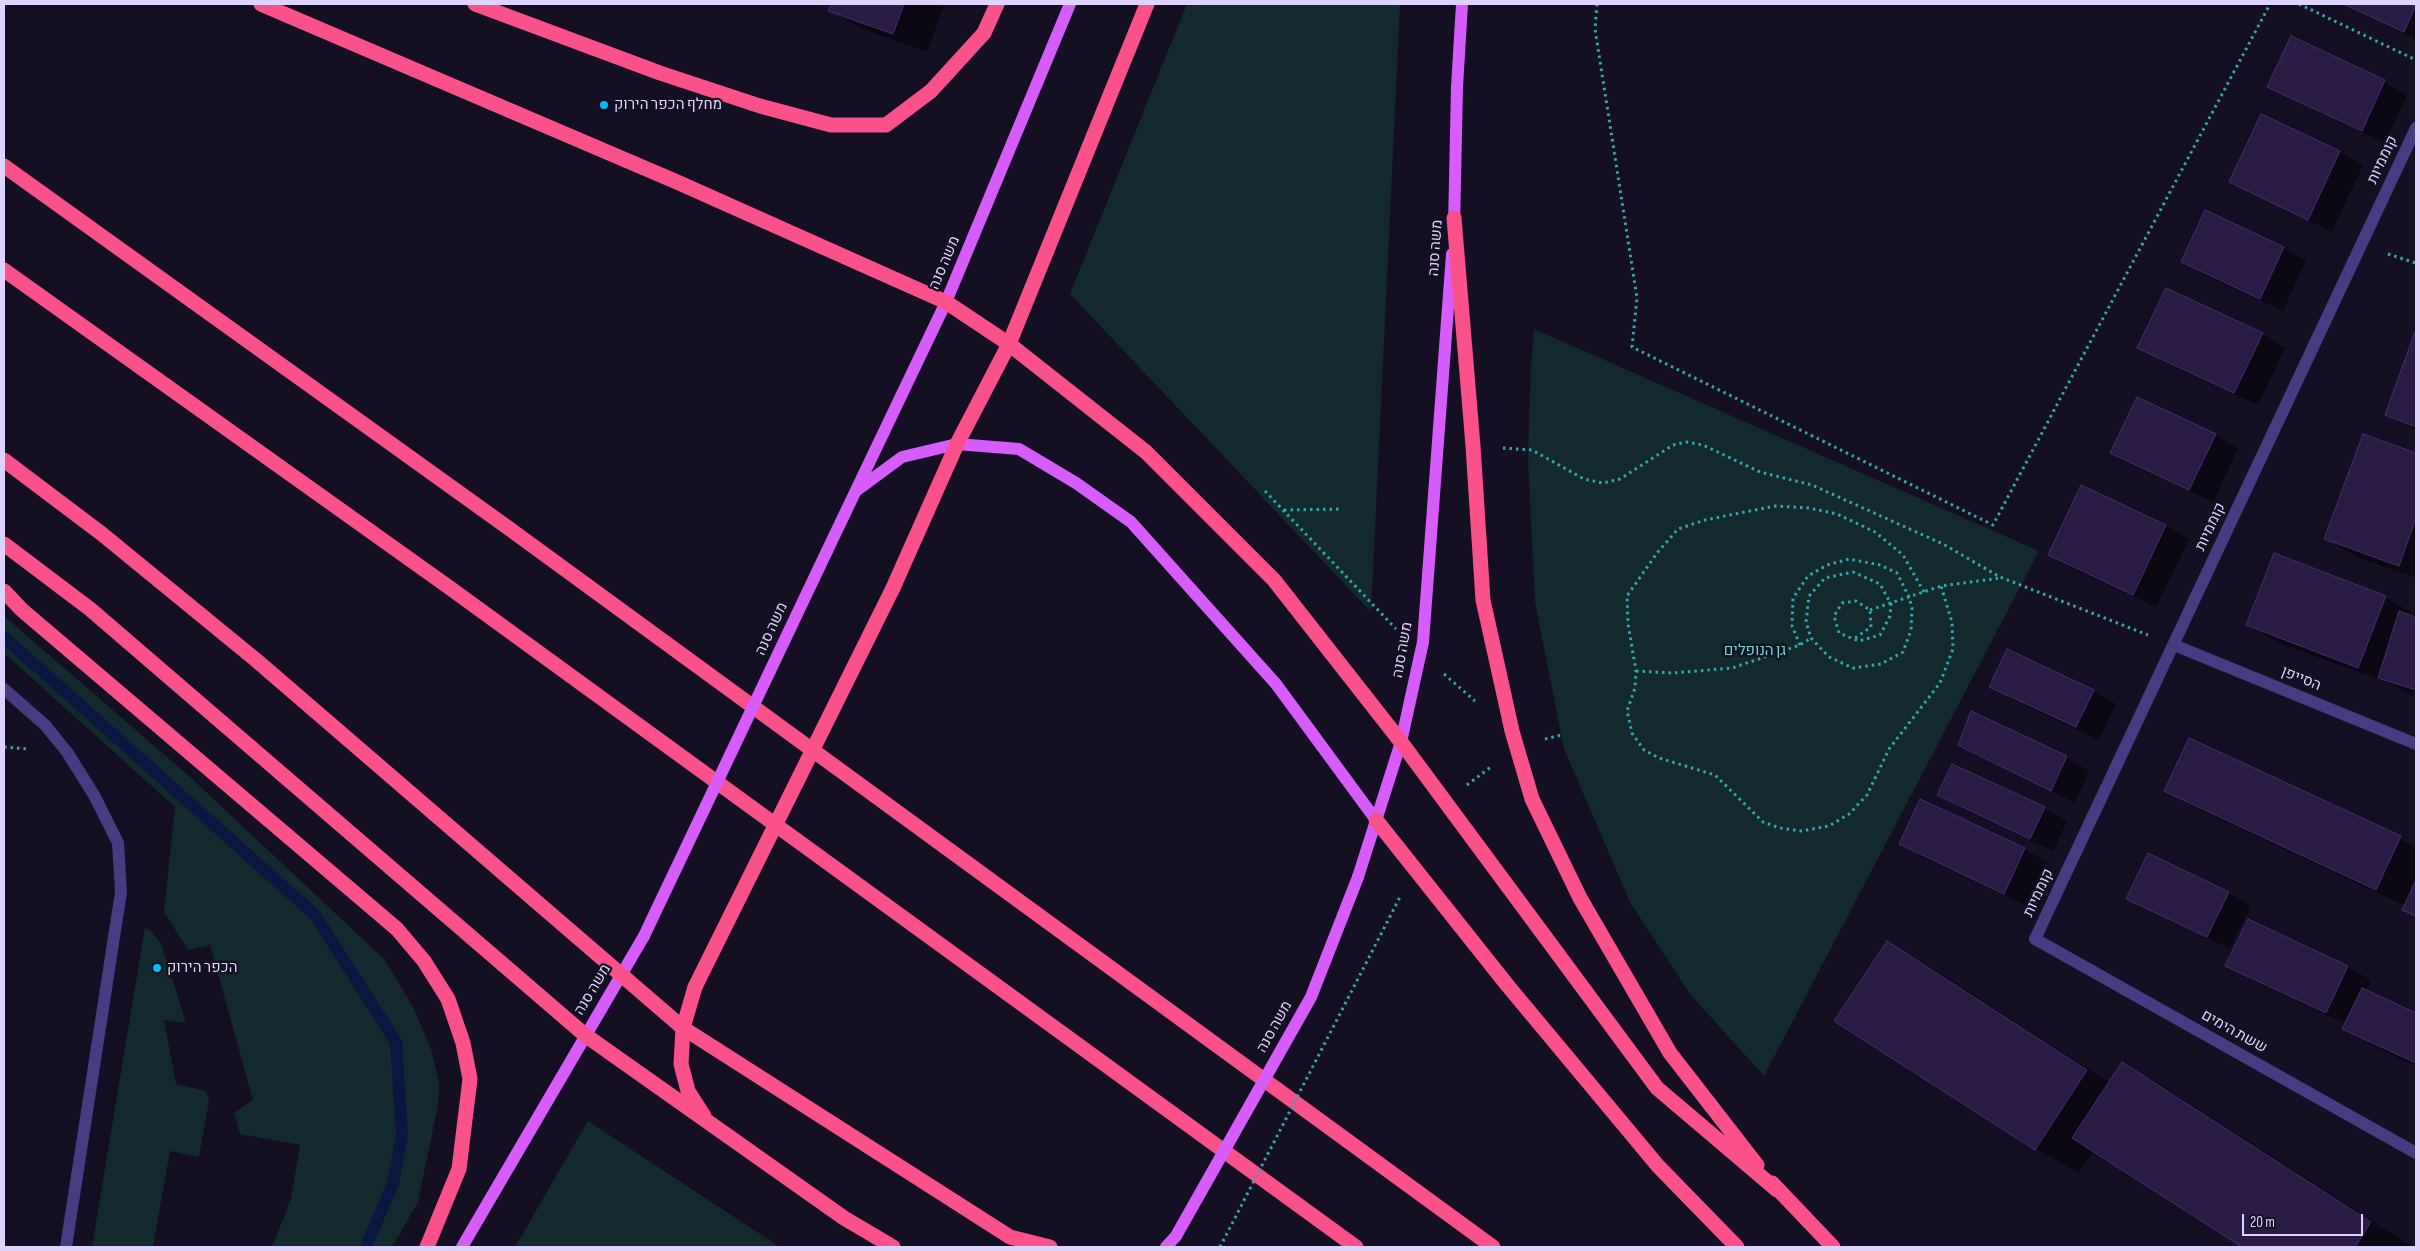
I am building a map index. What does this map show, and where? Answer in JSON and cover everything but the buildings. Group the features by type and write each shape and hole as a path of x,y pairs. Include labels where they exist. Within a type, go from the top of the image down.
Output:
{"highway":[{"path":"261,4 677,182 946,302 1009,344 1146,452 1267,573 1401,742 1657,1088 1777,1190 1832,1247"},
{"path":"475,4 660,73 760,106 831,125 886,125 931,91 984,33 997,4"},
{"path":"709,1124 688,1091 681,1064 682,1028 695,987 893,588 957,444 1009,344 1147,4"},
{"path":"4,166 507,527 1494,1247"},
{"path":"1454,218 1473,446 1482,600 1512,732 1532,799 1580,898 1670,1053 1777,1190"},
{"path":"4,270 458,594 1356,1247"},
{"path":"4,460 102,534 256,660 682,1028 1010,1236 1050,1247"},
{"path":"4,544 90,609 585,1036 844,1218 893,1247"},
{"path":"4,591 22,610 397,929 424,962 448,999 463,1043 470,1078 459,1169 427,1247"},
{"path":"1376,820 1508,986 1658,1166 1737,1247"}],"main road":[{"name":"משה סנה","path":"462,1247 644,936 946,302 1070,4"},
{"name":"משה סנה","path":"1166,1247 1176,1236 1311,997 1358,877 1401,742 1423,642 1454,218 1457,87 1462,4"},
{"path":"856,491 902,457 957,444 1019,449 1076,483 1131,522 1276,684 1376,820"}],"street":[{"name":"קוממיות","path":"2035,939 2416,128"},
{"name":"הסייפן","path":"2174,645 2416,744"},
{"path":"4,689 45,725 67,752 94,795 118,843 121,892 66,1247"},
{"name":"ששת הימים","path":"2035,939 2416,1152"}],"path":[{"path":"1597,4 1595,29 1637,298 1632,348 1993,525 2270,4"},
{"path":"2299,4 2416,60"},
{"path":"2406,260 2416,263"},
{"path":"1473,446 1532,450 1584,479 1603,483 1620,479 1672,445 1686,442 1703,445 1760,472 1812,485 1943,544 2000,578 2174,645"},
{"path":"1264,491 1420,654 1512,732"},
{"path":"1924,592 1903,555 1874,532 1837,514 1809,508 1775,506 1705,520 1678,529 1656,553 1627,596 1636,671 1635,688 1627,711 1632,733 1644,750 1675,764 1715,774 1763,822 1780,828 1801,831 1829,826 1849,814 1866,795 1889,749 1940,683 1953,649 1952,622 1941,586"},
{"path":"1283,510 1341,509"},
{"path":"1800,645 1792,626 1793,598 1808,576 1827,565 1849,559 1880,565 1897,573 1910,597 1912,608 1911,630 1903,652 1881,664 1853,668 1829,657 1811,638 1806,622 1809,596 1825,578 1853,572 1880,584 1890,604 1890,616 1880,635 1859,641 1839,633 1834,616 1842,603 1856,601 1870,610 1890,604 1910,597 1941,586 2000,578"},
{"path":"1854,638 1871,626 1870,610"},
{"path":"1636,671 1672,673 1732,668 1800,645 1811,638"},
{"path":"1220,1247 1400,897"}],"green space":[{"path":"1187,4 1400,4 1371,612 1070,294"},
{"name":"גן הנופלים","path":"1534,329 2039,551 1764,1076 1690,994 1630,902 1564,749 1535,602 1528,458"},
{"path":"4,616 189,776 385,960 414,1009 431,1049 439,1083 438,1105 418,1202 392,1247 272,1247 291,1199 300,1145 240,1134 234,1113 253,1100 210,945 188,950 164,912 175,807 4,653"},
{"path":"145,928 151,931 161,943 186,1023 164,1020 176,1084 206,1091 209,1101 199,1157 170,1151 153,1247 92,1247"},
{"path":"588,1121 780,1247 515,1247"}],"waterway":[{"path":"4,637 315,915 396,1042 402,1136 393,1183 366,1247"}],"place":[{"name":"מחלף הכפר הירוק","path":"604,105"},
{"name":"הכפר הירוק","path":"157,968"}]}
